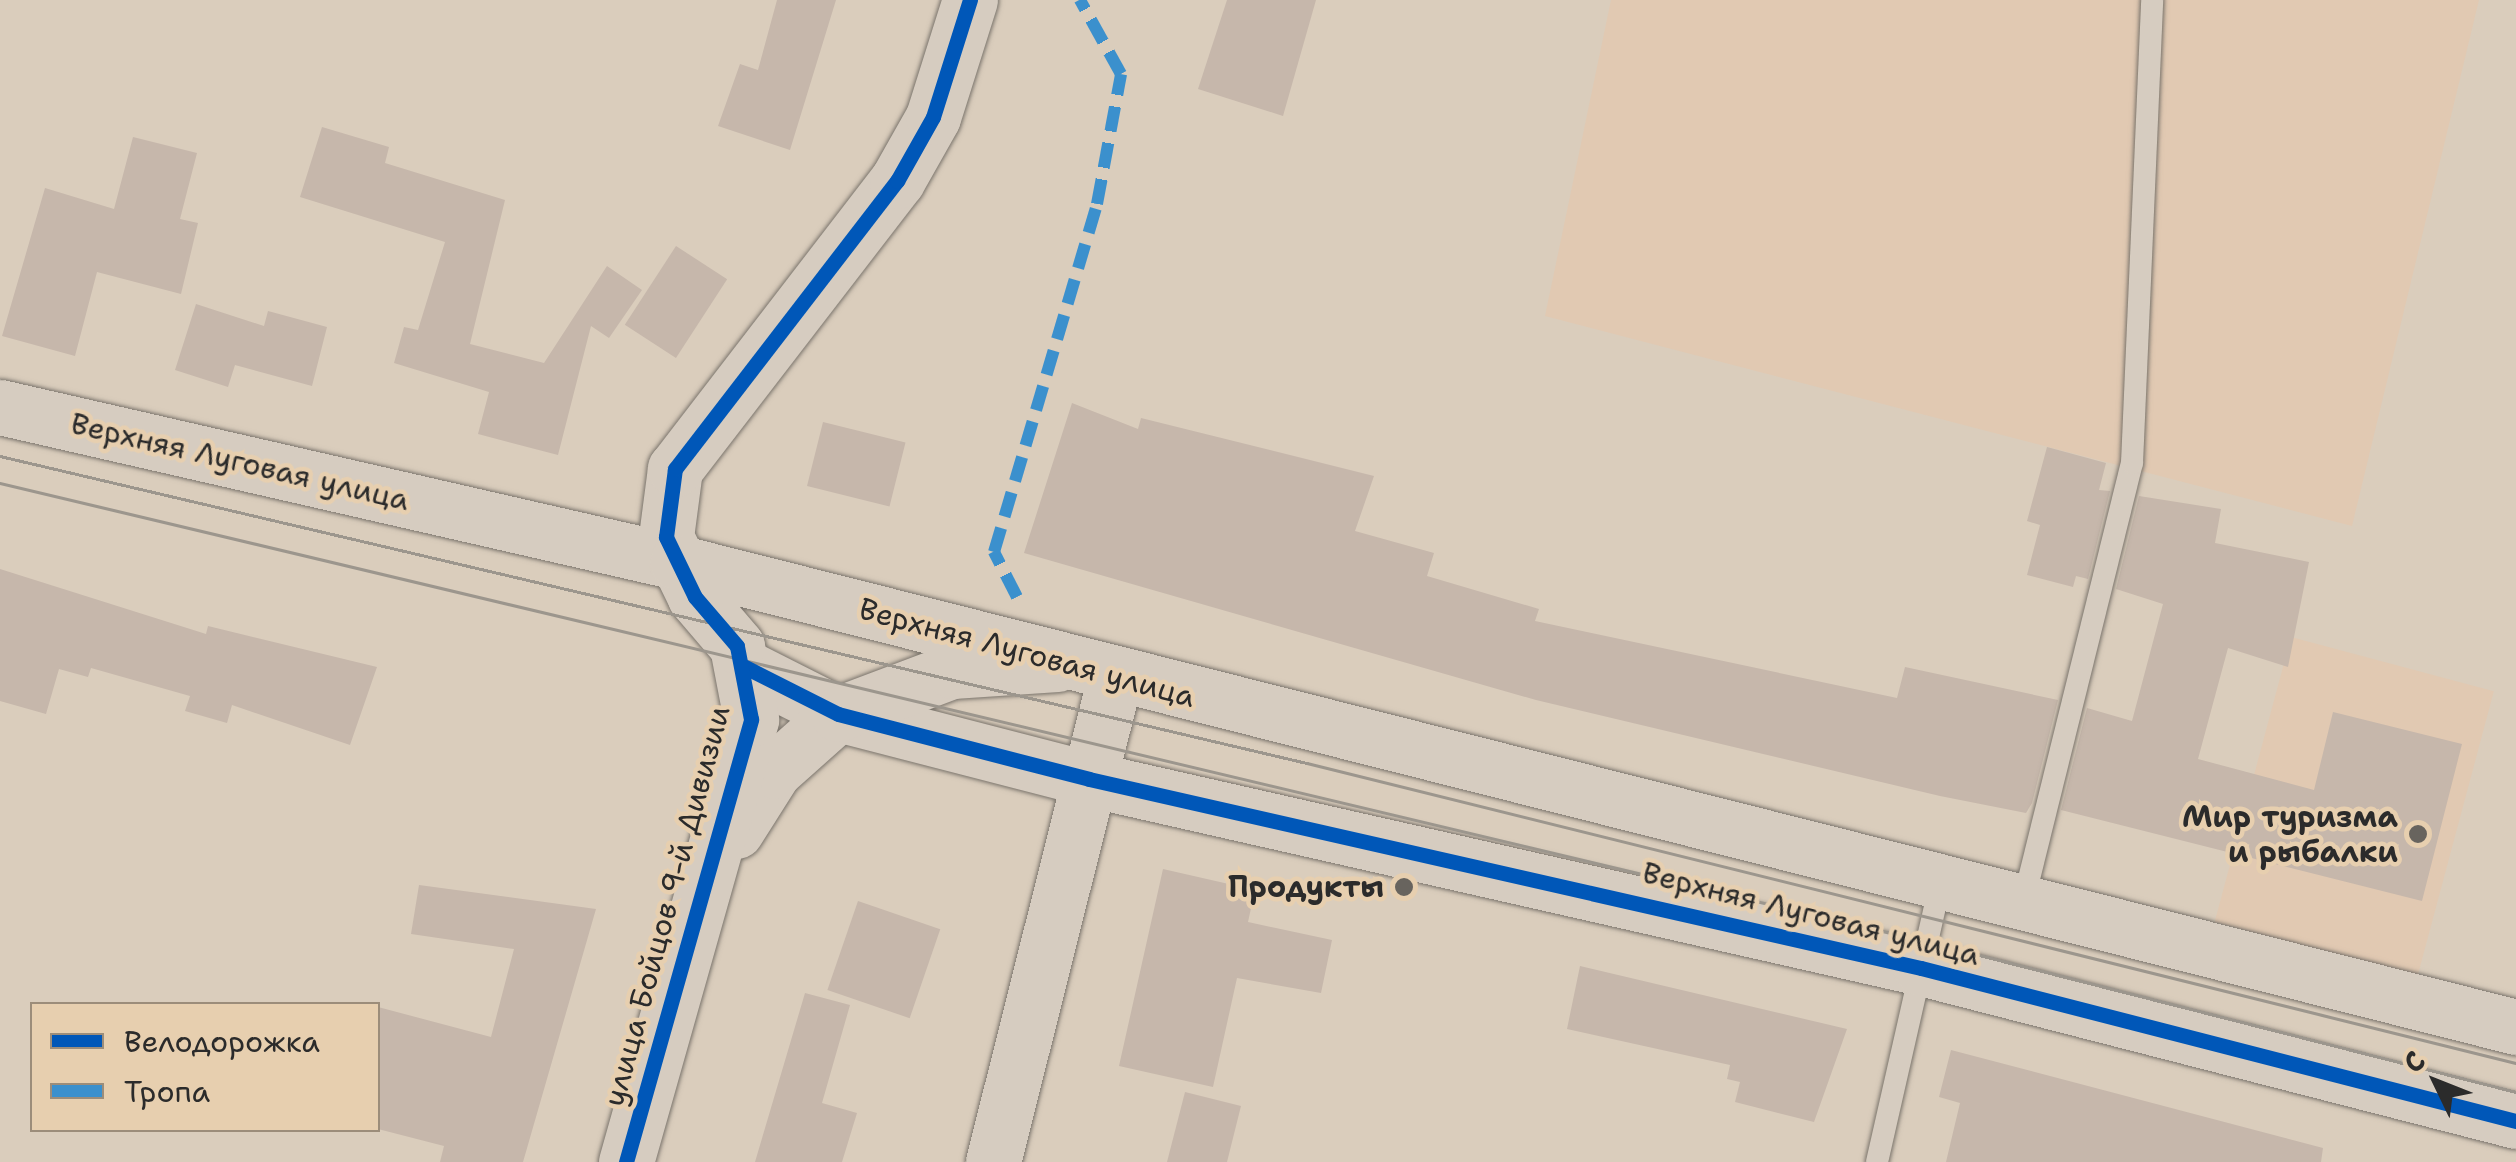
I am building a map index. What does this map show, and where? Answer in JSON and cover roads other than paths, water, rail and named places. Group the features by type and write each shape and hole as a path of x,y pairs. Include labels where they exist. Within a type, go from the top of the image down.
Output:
{"street":[{"name":"улица Бойцов 9-й Дивизии","path":"626,1162 751,719 745,667 677,562 664,505 675,470 897,181 933,117 970,0"},
{"name":"Верхняя Луговая улица","path":"0,407 677,562 2022,907 2516,1027"},
{"name":"Верхняя Луговая улица","path":"745,667 838,714 1090,779 1921,968 2516,1120"},
{"path":"698,916 750,805 838,714 952,671 1090,670 1090,779 992,1162"}],"lane":[{"path":"2022,907 2132,464 2152,0"},
{"path":"1876,1162 1940,885"}],"tram line":[{"path":"0,456 1307,763 2516,1063"},
{"path":"0,483 1928,942 2516,1092"}],"place":[{"name":"Мир туризма и рыбалки","path":"2418,834"},
{"name":"Продукты","path":"1404,887"}]}
